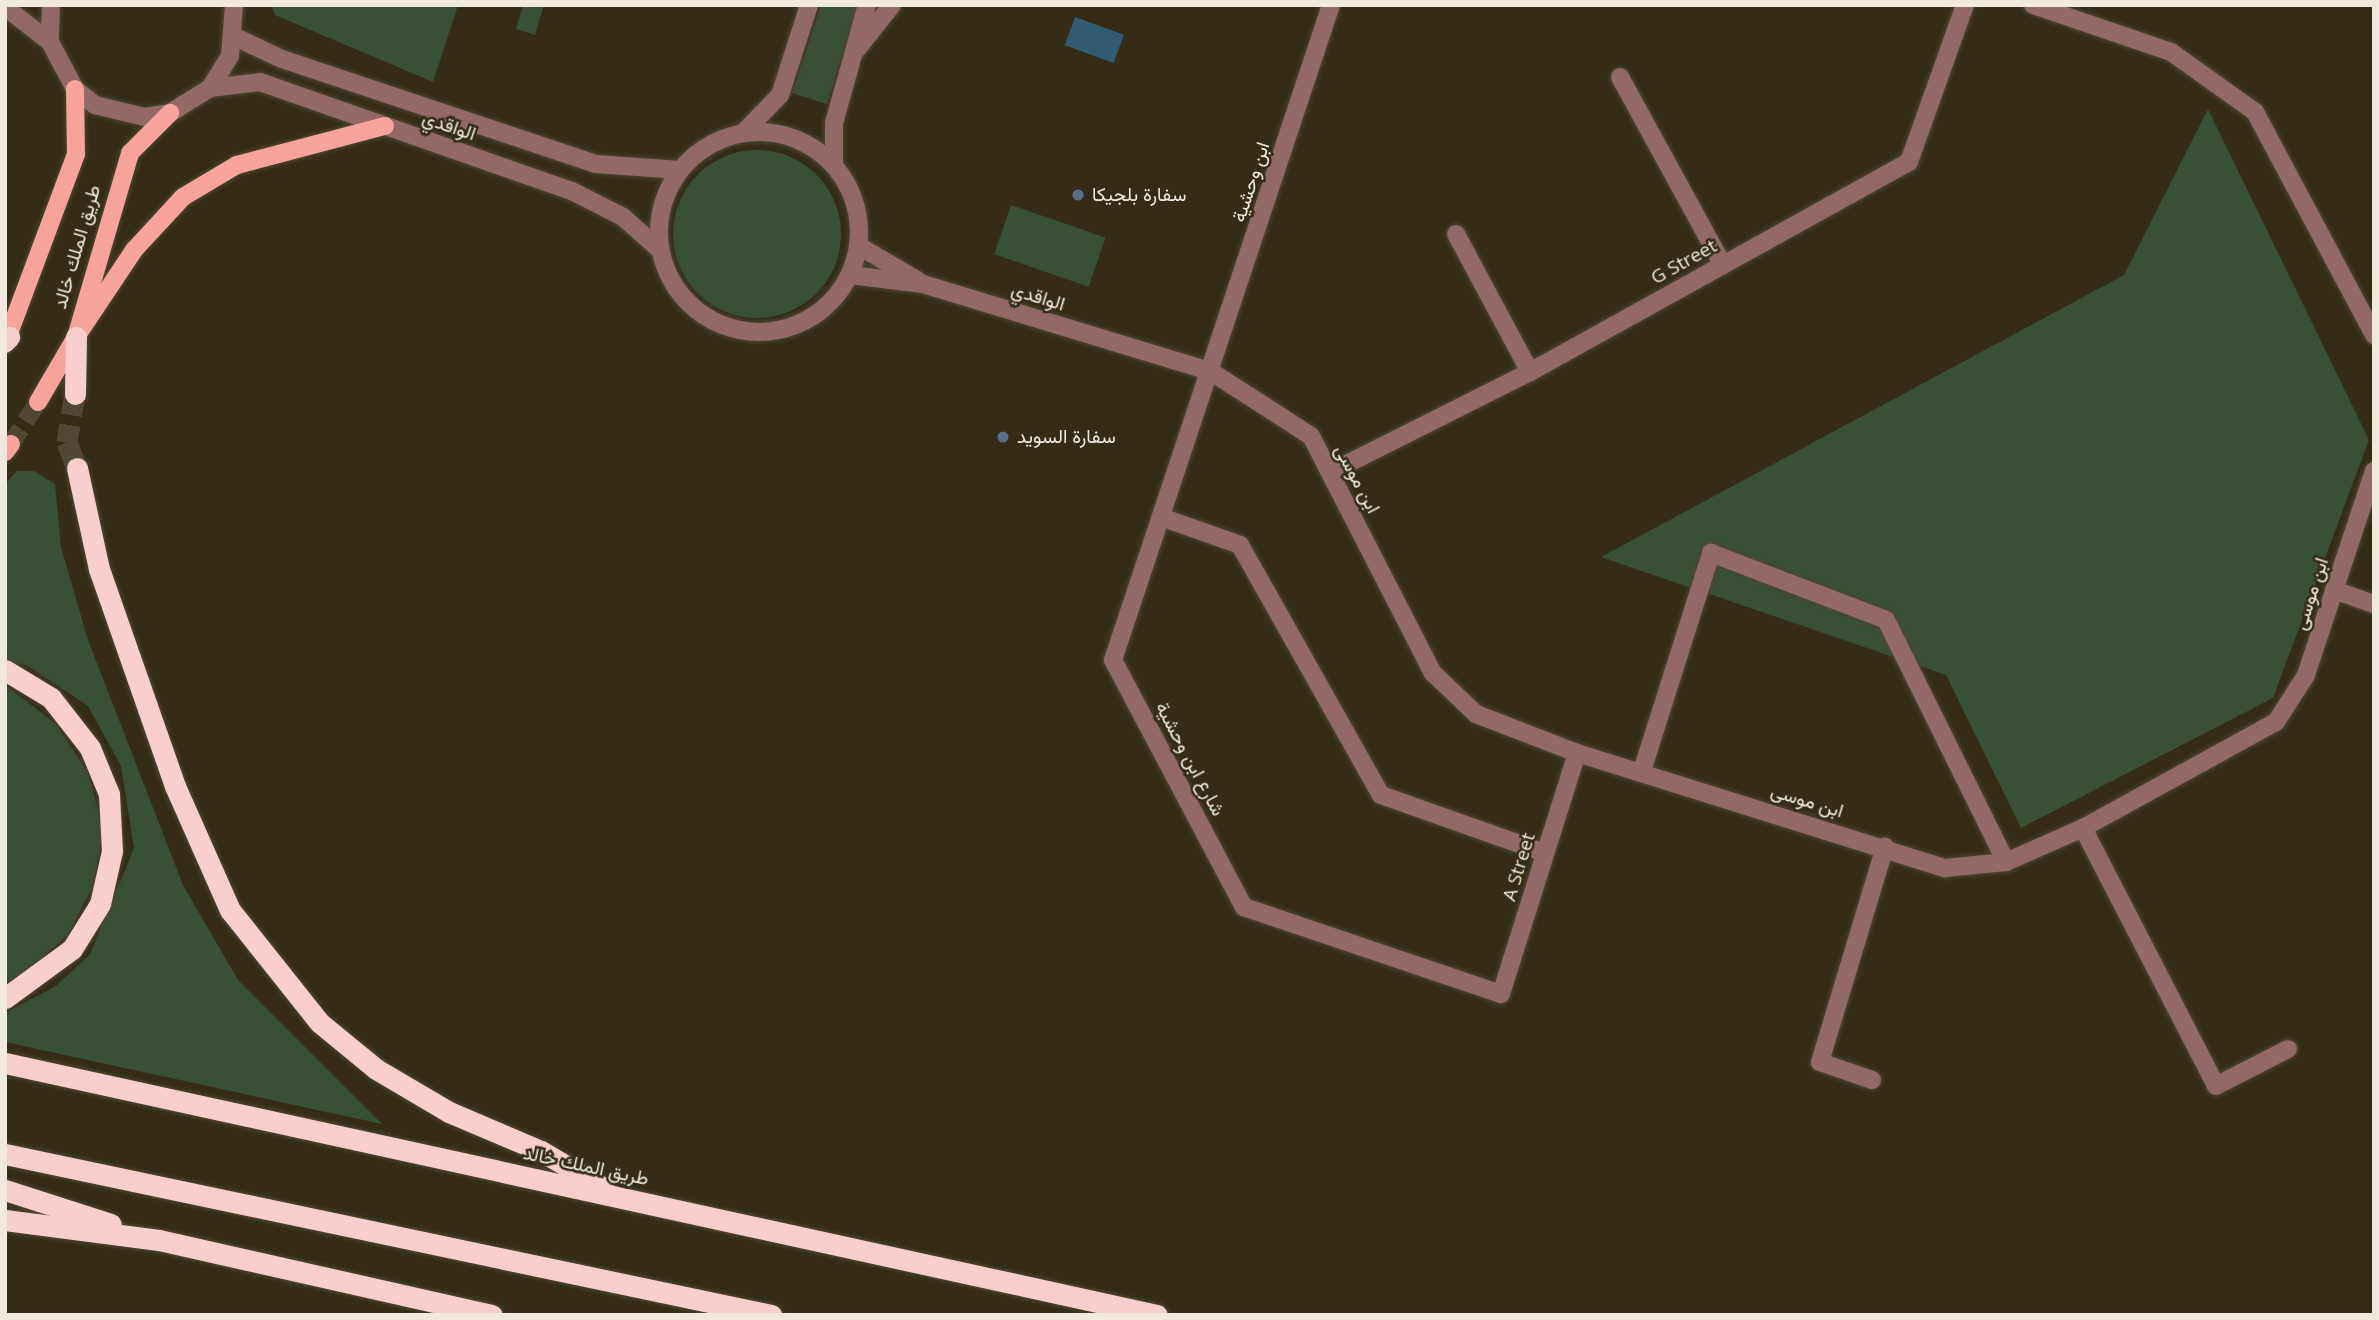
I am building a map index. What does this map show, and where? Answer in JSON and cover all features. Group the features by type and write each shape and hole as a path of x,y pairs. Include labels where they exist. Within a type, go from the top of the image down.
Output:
{"highway":[{"path":"75,394 76,337"},
{"path":"77,468 99,569 175,786 230,910 278,975 320,1023 376,1069 621,1197"},
{"path":"5,670 51,698 90,748 108,794 112,851 100,904 72,949 5,998"},
{"name":"طريق الملك خالد","path":"5,1063 1157,1315"},
{"path":"5,1154 771,1315"},
{"path":"5,1190 159,1240"},
{"path":"5,1220 159,1240 492,1315"}],"main road":[{"name":"طريق الملك خالد","path":"7,341 76,154 75,89"},
{"name":"طريق الملك خالد","path":"38,402 76,337 130,153 170,113"},
{"path":"76,337 134,250 183,197 237,165 385,127"}],"street":[{"path":"50,42 51,5"},
{"path":"5,7 50,42 75,89 119,114 170,113 210,88 235,37 234,5"},
{"path":"743,133 780,95 809,5"},
{"path":"834,164 834,123 850,57 867,5"},
{"path":"850,57 892,5"},
{"name":"ابن وحشية","path":"1210,371 1331,5"},
{"name":"G Street","path":"1331,472 1530,372 1909,162 1965,5"},
{"path":"2033,5 2171,52 2255,112 2373,329"},
{"name":"الواقدي","path":"235,37 282,59 596,164 680,170"},
{"path":"1620,77 1723,265"},
{"name":"الواقدي","path":"210,88 260,82 572,191 623,217 660,250"},
{"path":"743,133 787,136 834,164 850,188 859,246 850,275 833,301 807,321 778,331 746,332 715,323 689,305 670,280 660,250 661,208 680,170 709,145 743,133"},
{"path":"1456,234 1530,372"},
{"path":"859,246 923,284"},
{"name":"الواقدي","path":"850,275 923,284 1210,371"},
{"name":"ابن موسى","path":"1210,371 1311,436 1433,673 1476,714 1577,753 1642,771 1945,868 2006,862 2082,828 2276,722 2306,675 2374,471"},
{"name":"شارع ابن وحشية","path":"1210,371 1113,660 1244,907 1501,994"},
{"path":"1161,517 1240,545 1381,795 1545,853"},
{"path":"1642,771 1711,553 1886,620 2006,862"},
{"path":"2334,590 2374,604"},
{"name":"A Street","path":"1501,994 1577,753"},
{"path":"2082,828 2216,1086 2288,1049"},
{"path":"1872,1080 1820,1062 1885,847"}],"green space":[{"path":"271,5 458,5 433,82 275,15"},
{"path":"523,5 544,5 535,35 516,29"},
{"path":"821,5 858,5 827,104 792,93"},
{"path":"2208,109 2369,440 2273,698 2021,828 1946,675 1601,557 2124,275"},
{"path":"757,150 789,157 804,164 816,175 827,187 834,202 841,234 834,266 827,281 816,293 804,304 789,311 757,318 725,311 710,304 698,293 687,281 680,266 673,234 680,202 687,187 698,175 710,164 725,157"},
{"path":"1011,205 1106,238 1089,287 994,254"},
{"path":"17,471 34,471 55,484 61,547 88,640 183,885 238,980 382,1124 5,1042 5,1013 56,986 90,954 134,848 121,766 88,706 28,666 5,660 5,484"},
{"path":"5,685 55,723 88,772 103,830 93,886 68,935 22,975 5,982"}],"water":[{"path":"1075,17 1124,35 1114,63 1065,45"}],"tunnel":[{"path":"75,394 67,442 77,468"},
{"path":"11,444 38,402"}],"place":[{"name":"سفارة بلجيكا","path":"1078,195"},
{"name":"سفارة السويد","path":"1003,437"}]}
